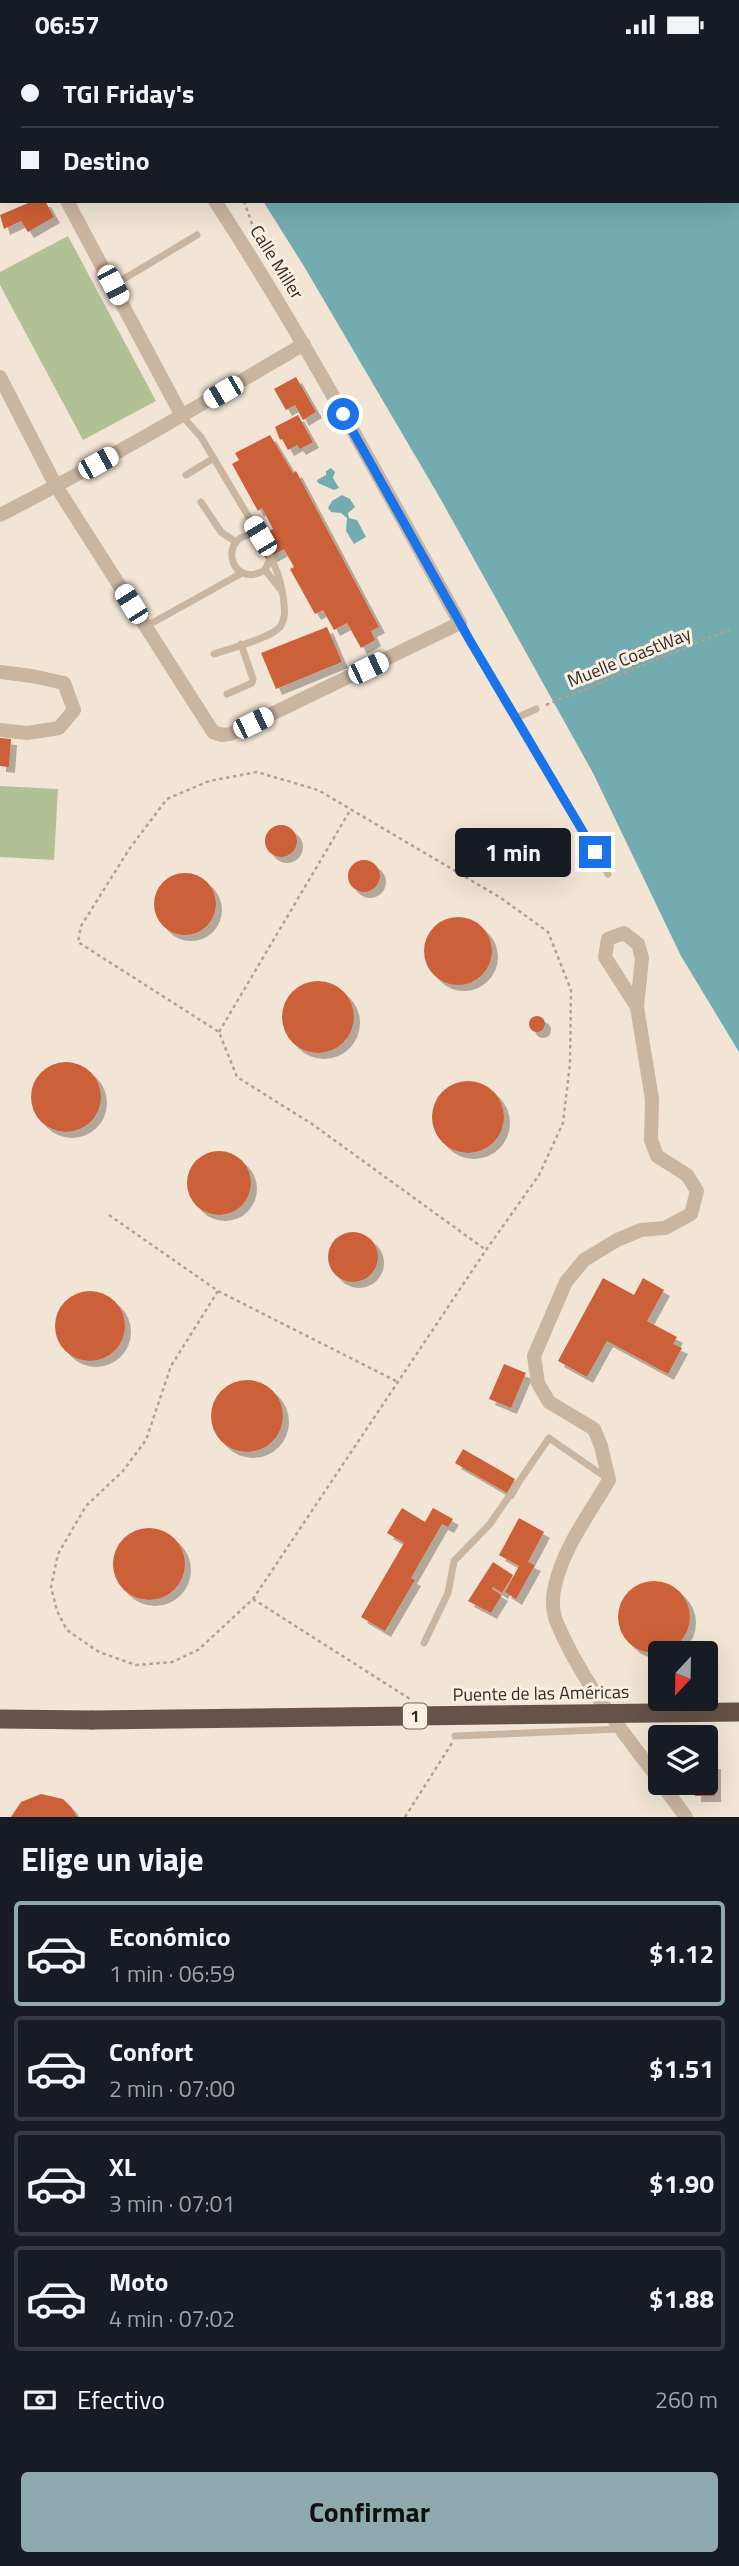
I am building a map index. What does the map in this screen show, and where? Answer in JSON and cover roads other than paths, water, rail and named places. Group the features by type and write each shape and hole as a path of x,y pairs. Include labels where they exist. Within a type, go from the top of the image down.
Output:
{"highway":[{"name":"Puente de las Américas","path":"0,1719 739,1712"}],"street":[{"path":"69,203 182,416"},
{"name":"Calle Miller","path":"216,203 268,282 304,344 460,623"},
{"path":"0,515 182,416 304,344"},
{"path":"0,377 56,486 213,732 230,734 460,623"},
{"path":"0,672 64,684 74,710 59,728 27,733 0,730"},
{"path":"637,1007 606,957 608,939 624,933 638,944 642,958 637,1007 652,1099 651,1140 657,1156 687,1175 698,1191 691,1215 665,1228 641,1230 617,1240 584,1260 566,1282 534,1356 538,1383 549,1402 594,1429 609,1480 565,1557 555,1584 553,1600 556,1621 585,1675 648,1766"},
{"path":"670,1795 687,1817"}],"lane":[{"path":"113,285 197,235"},
{"path":"182,416 201,437 260,536 247,535 236,542 232,559 237,569 253,575 265,570 271,557 282,590 285,614 278,629 214,655"},
{"path":"186,475 214,458"},
{"path":"201,502 221,532 236,542"},
{"path":"265,570 282,590"},
{"path":"145,627 243,573"},
{"path":"460,623 608,874"},
{"path":"227,694 252,683 253,680 241,644"},
{"path":"516,718 536,709"},
{"path":"424,1643 448,1593 454,1561 491,1524 549,1438 609,1480"},
{"path":"455,1736 621,1729"}],"water":[{"path":"264,203 739,203 739,1052 681,956 593,773 440,498"},
{"path":"331,468 335,472 333,478 339,488 334,490 317,480"},
{"path":"342,495 350,499 355,507 348,513 349,518 357,520 366,537 354,544 346,531 347,518 341,513 331,512 328,508 332,501"}]}
